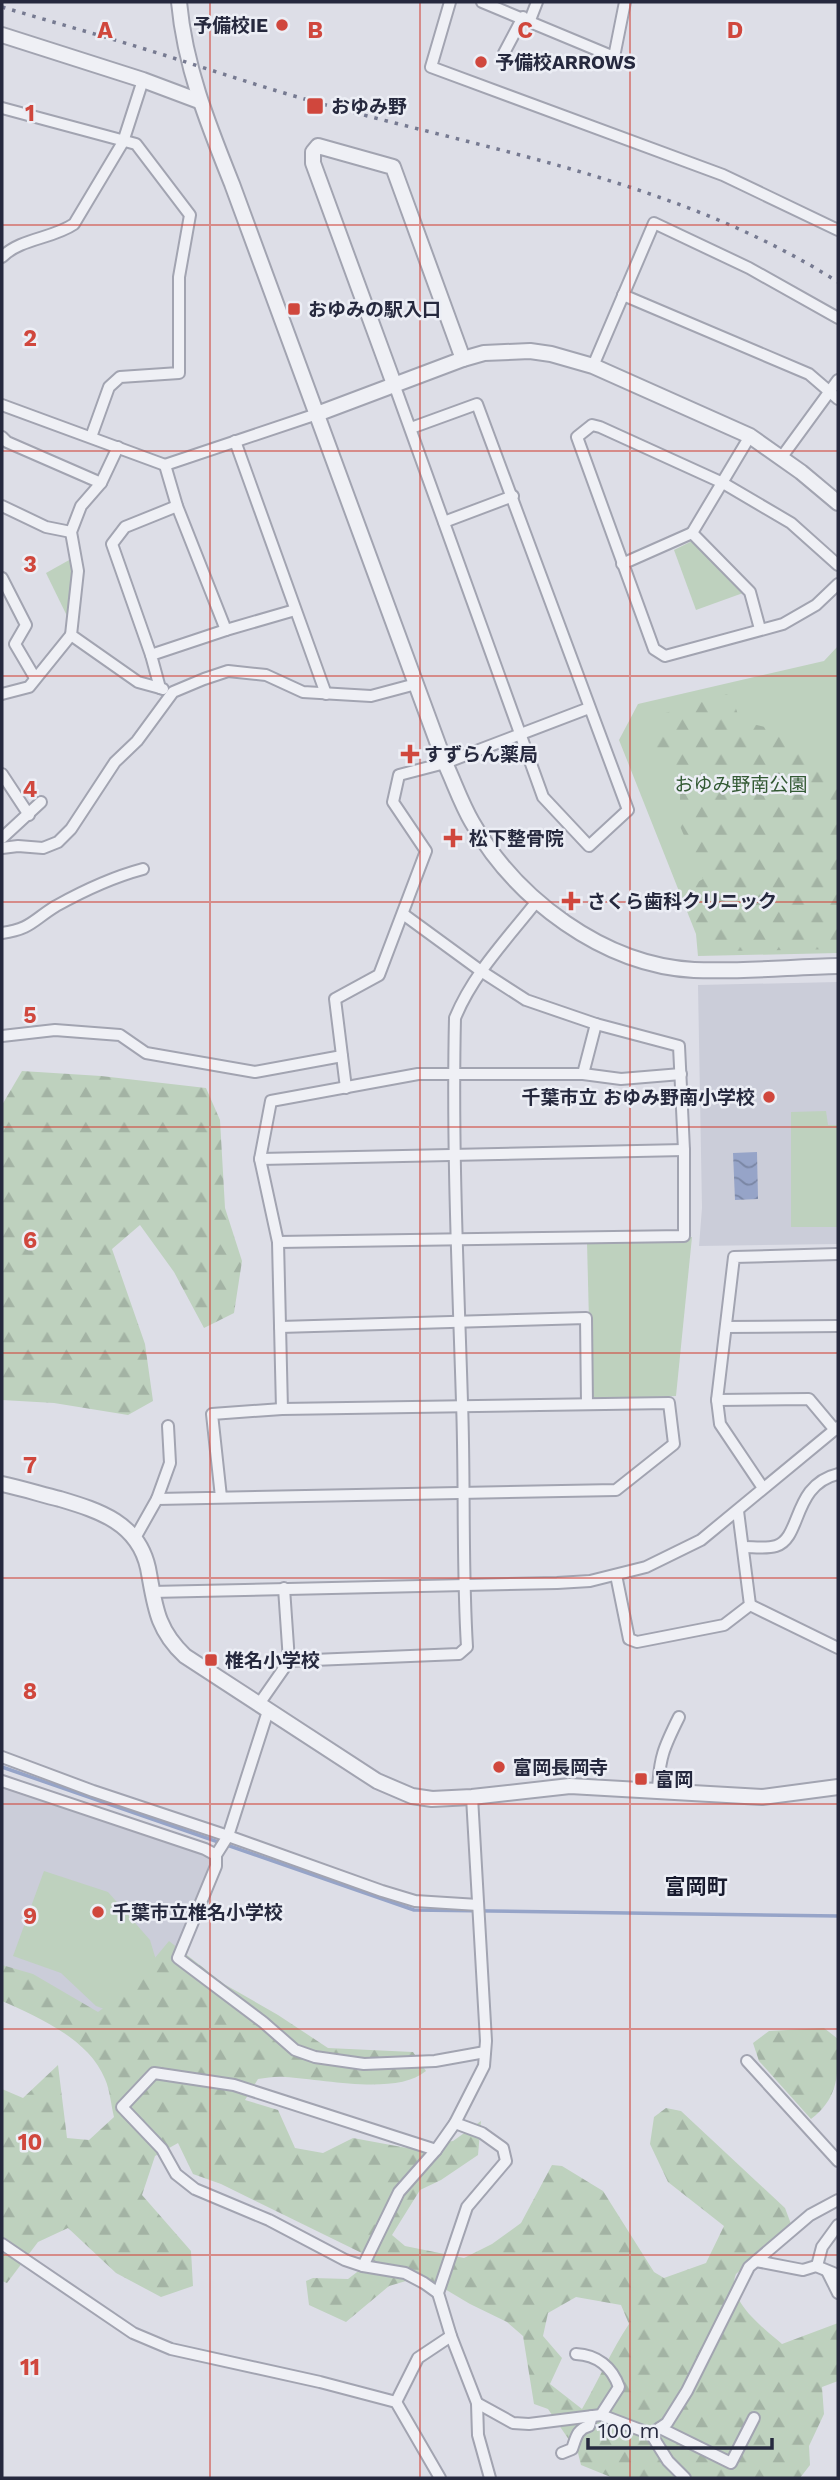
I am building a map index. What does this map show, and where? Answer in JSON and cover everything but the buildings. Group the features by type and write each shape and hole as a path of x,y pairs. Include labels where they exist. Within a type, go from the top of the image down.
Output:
{"street":[{"path":"179,2 183,38 199,101 445,763 472,822 501,862 537,901 577,930 625,954 665,966 694,970 838,967"},
{"path":"450,2 431,66 723,174 838,230"},
{"path":"482,2 614,57 625,2"},
{"path":"505,53 537,2"},
{"path":"2,35 143,80 199,101"},
{"path":"2,257 10,248 65,230 74,224 123,142 143,80"},
{"path":"2,108 136,144 190,215 179,277 179,373 120,377 109,387 91,437"},
{"path":"411,428 477,404 628,810 589,846 543,797 313,163 313,152 318,146 326,146 393,167 463,359"},
{"path":"593,366 654,223 749,268 838,318"},
{"path":"623,295 809,374 834,395"},
{"path":"2,405 165,465 317,414 463,359 484,353 530,351 593,366 750,436 838,503"},
{"path":"781,458 834,395 838,380"},
{"path":"838,565 791,523 723,483 600,427 592,425 577,437 654,649 665,656 783,624 816,605 838,584"},
{"path":"622,564 692,533 750,436"},
{"path":"2,437 7,442 101,483"},
{"path":"236,441 326,694"},
{"path":"2,694 29,687 71,635 78,571 71,532 81,506 101,483 118,447"},
{"path":"165,465 177,506 226,630"},
{"path":"444,522 513,496"},
{"path":"2,506 46,527 71,532"},
{"path":"160,688 112,544 125,527 177,506"},
{"path":"692,533 750,592 760,629"},
{"path":"2,578 26,625 15,644 35,678"},
{"path":"151,655 295,610"},
{"path":"71,635 138,682 173,692"},
{"path":"2,848 43,848 58,842 71,830 114,762 137,741 173,692 228,671 266,675 303,692 326,694 371,696 416,684"},
{"path":"346,1088 335,999 379,975 425,851 393,803 399,775 445,763 589,708"},
{"path":"2,774 29,815"},
{"path":"2,838 41,802"},
{"path":"2,933 29,926 55,907 117,876 143,869"},
{"path":"289,1661 459,1654 467,1647 463,1585 464,1492 456,1240 453,1074 455,1018 464,995 537,901"},
{"path":"278,1242 684,1236 684,1150 679,1046 596,1024 526,1000 402,914"},
{"path":"583,1074 596,1024"},
{"path":"2,1036 55,1030 120,1035 146,1053 255,1072 342,1056"},
{"path":"282,1409 278,1242 260,1159 271,1101 418,1074 583,1074 621,1079 681,1074"},
{"path":"260,1159 684,1150"},
{"path":"763,1488 720,1424 717,1400 734,1257 838,1254"},
{"path":"280,1326 586,1318 587,1404"},
{"path":"726,1326 838,1325"},
{"path":"151,1592 557,1583 590,1581 616,1575 671,1556 701,1540 837,1429 808,1399 717,1400"},
{"path":"157,1499 616,1490 674,1444 668,1403 282,1409 212,1414 221,1497"},
{"path":"135,1538 157,1499 170,1463 168,1426"},
{"path":"743,1547 777,1545 787,1540 803,1500 814,1486 838,1474"},
{"path":"2,1484 96,1510 124,1526 144,1554 151,1592 163,1630 173,1645 185,1656 263,1708 395,1790 432,1799 570,1786 762,1797 838,1787"},
{"path":"738,1511 750,1605"},
{"path":"616,1575 629,1639 637,1643 724,1625 750,1605"},
{"path":"284,1588 289,1661 263,1708 228,1836 216,1856 216,1866 178,1958 244,2007 295,2050 315,2057 364,2064 435,2061 485,2052"},
{"path":"750,1605 838,1648"},
{"path":"658,1792 663,1748 679,1717"},
{"path":"2,1757 93,1791 415,1901 478,1905"},
{"path":"2,1781 205,1849 216,1856"},
{"path":"363,2266 400,2192 455,2123 484,2066 472,1797"},
{"path":"747,2061 838,2161"},
{"path":"436,2150 234,2085 153,2073 122,2107 162,2149 176,2174 195,2189 269,2220 345,2260 405,2273 438,2293 477,2403 478,2435 490,2478"},
{"path":"438,2293 467,2207 506,2161 503,2148 482,2133 455,2123"},
{"path":"656,2431 667,2423 687,2391 750,2267 810,2215 838,2200"},
{"path":"838,2224 822,2246 827,2271 838,2293"},
{"path":"2,2244 133,2333 171,2349 396,2402 440,2478"},
{"path":"756,2262 827,2271"},
{"path":"396,2402 418,2358 452,2336"},
{"path":"562,2453 572,2449 578,2433 589,2426 619,2386 607,2365 589,2354 576,2354"},
{"path":"477,2403 513,2423 529,2424 596,2415 656,2431 731,2463 754,2418"},
{"path":"656,2431 668,2461 685,2478"}],"shaded area":[{"name":"千葉市立 おゆみ野南小学校","path":"838,982 838,1244 699,1246 702,1208 698,985"},
{"name":"千葉市立椎名小学校","path":"2,1784 212,1857 214,1865 134,2048 2,1994"}],"green space":[{"path":"692,541 743,593 696,610 674,550"},
{"path":"71,559 73,572 68,618 46,573"},
{"name":"おゆみ野南公園","path":"838,646 838,953 698,956 696,934 619,740 638,704 824,661"},
{"name":"おゆみ野南公園","path":"731,693 740,721 797,738 838,779 838,949 729,951 702,943 685,889 703,879 679,824 681,773 652,752 662,714"},
{"path":"22,1071 101,1076 206,1088 220,1120 225,1208 242,1261 234,1313 204,1328 174,1272 140,1225 112,1249 145,1344 153,1401 128,1415 54,1403 2,1400 2,1105"},
{"path":"826,1111 828,1125 838,1125 838,1227 791,1227 791,1112"},
{"path":"692,1237 676,1396 591,1400 587,1242"},
{"path":"44,1871 108,1892 150,1940 156,1960 115,2013 96,2006 61,1973 13,1956"},
{"path":"169,1941 224,1984 328,2048 413,2052 426,2071 413,2079 397,2083 358,2084 282,2077 258,2079 245,2100 278,2110 295,2148 323,2153 353,2138 407,2148 453,2141 481,2121 478,2155 441,2180 420,2190 392,2235 405,2246 464,2258 492,2244 521,2223 552,2165 562,2166 603,2191 654,2272 664,2278 706,2263 724,2226 668,2182 650,2144 654,2117 666,2108 681,2111 785,2208 791,2224 736,2274 734,2284 741,2304 782,2344 838,2323 838,2381 822,2387 824,2414 809,2446 810,2465 800,2478 613,2478 581,2465 578,2453 548,2409 534,2404 523,2336 507,2322 423,2276 389,2286 346,2322 309,2305 306,2281 313,2278 348,2279 374,2259 221,2184 193,2174 178,2143 155,2156 142,2195 191,2251 193,2286 161,2297 116,2273 68,2228 38,2242 7,2283 2,2281 2,2089 23,2098 58,2065 67,2138 89,2140 114,2117 105,2079 87,2052 61,2031 2,2001 2,1965 33,1974 98,2012 129,1989","holes":["576,2297 621,2305 629,2324 582,2409 550,2384 562,2358 543,2336 548,2313"]},
{"path":"824,2028 838,2039 837,2073 827,2102 811,2119 759,2061 753,2043 769,2031"}],"water":[{"path":"757,1152 758,1199 735,1200 733,1153"}],"waterway":[{"path":"2,1767 414,1910 838,1916"}],"railway":[{"path":"2,7 296,97 517,154 650,194 715,219 778,248 838,282"}],"place":[{"name":"予備校IE","path":"282,25"},
{"name":"予備校ARROWS","path":"481,62"},
{"name":"おゆみ野","path":"315,106"},
{"name":"おゆみの駅入口","path":"294,309"},
{"name":"すずらん薬局","path":"410,754"},
{"name":"松下整骨院","path":"453,838"},
{"name":"さくら歯科クリニック","path":"571,901"},
{"name":"千葉市立 おゆみ野南小学校","path":"769,1097"},
{"name":"椎名小学校","path":"211,1660"},
{"name":"富岡長岡寺","path":"499,1767"},
{"name":"富岡","path":"641,1779"},
{"name":"千葉市立椎名小学校","path":"98,1912"}],"district":[{"name":"富岡町","path":"696,1886"}]}
